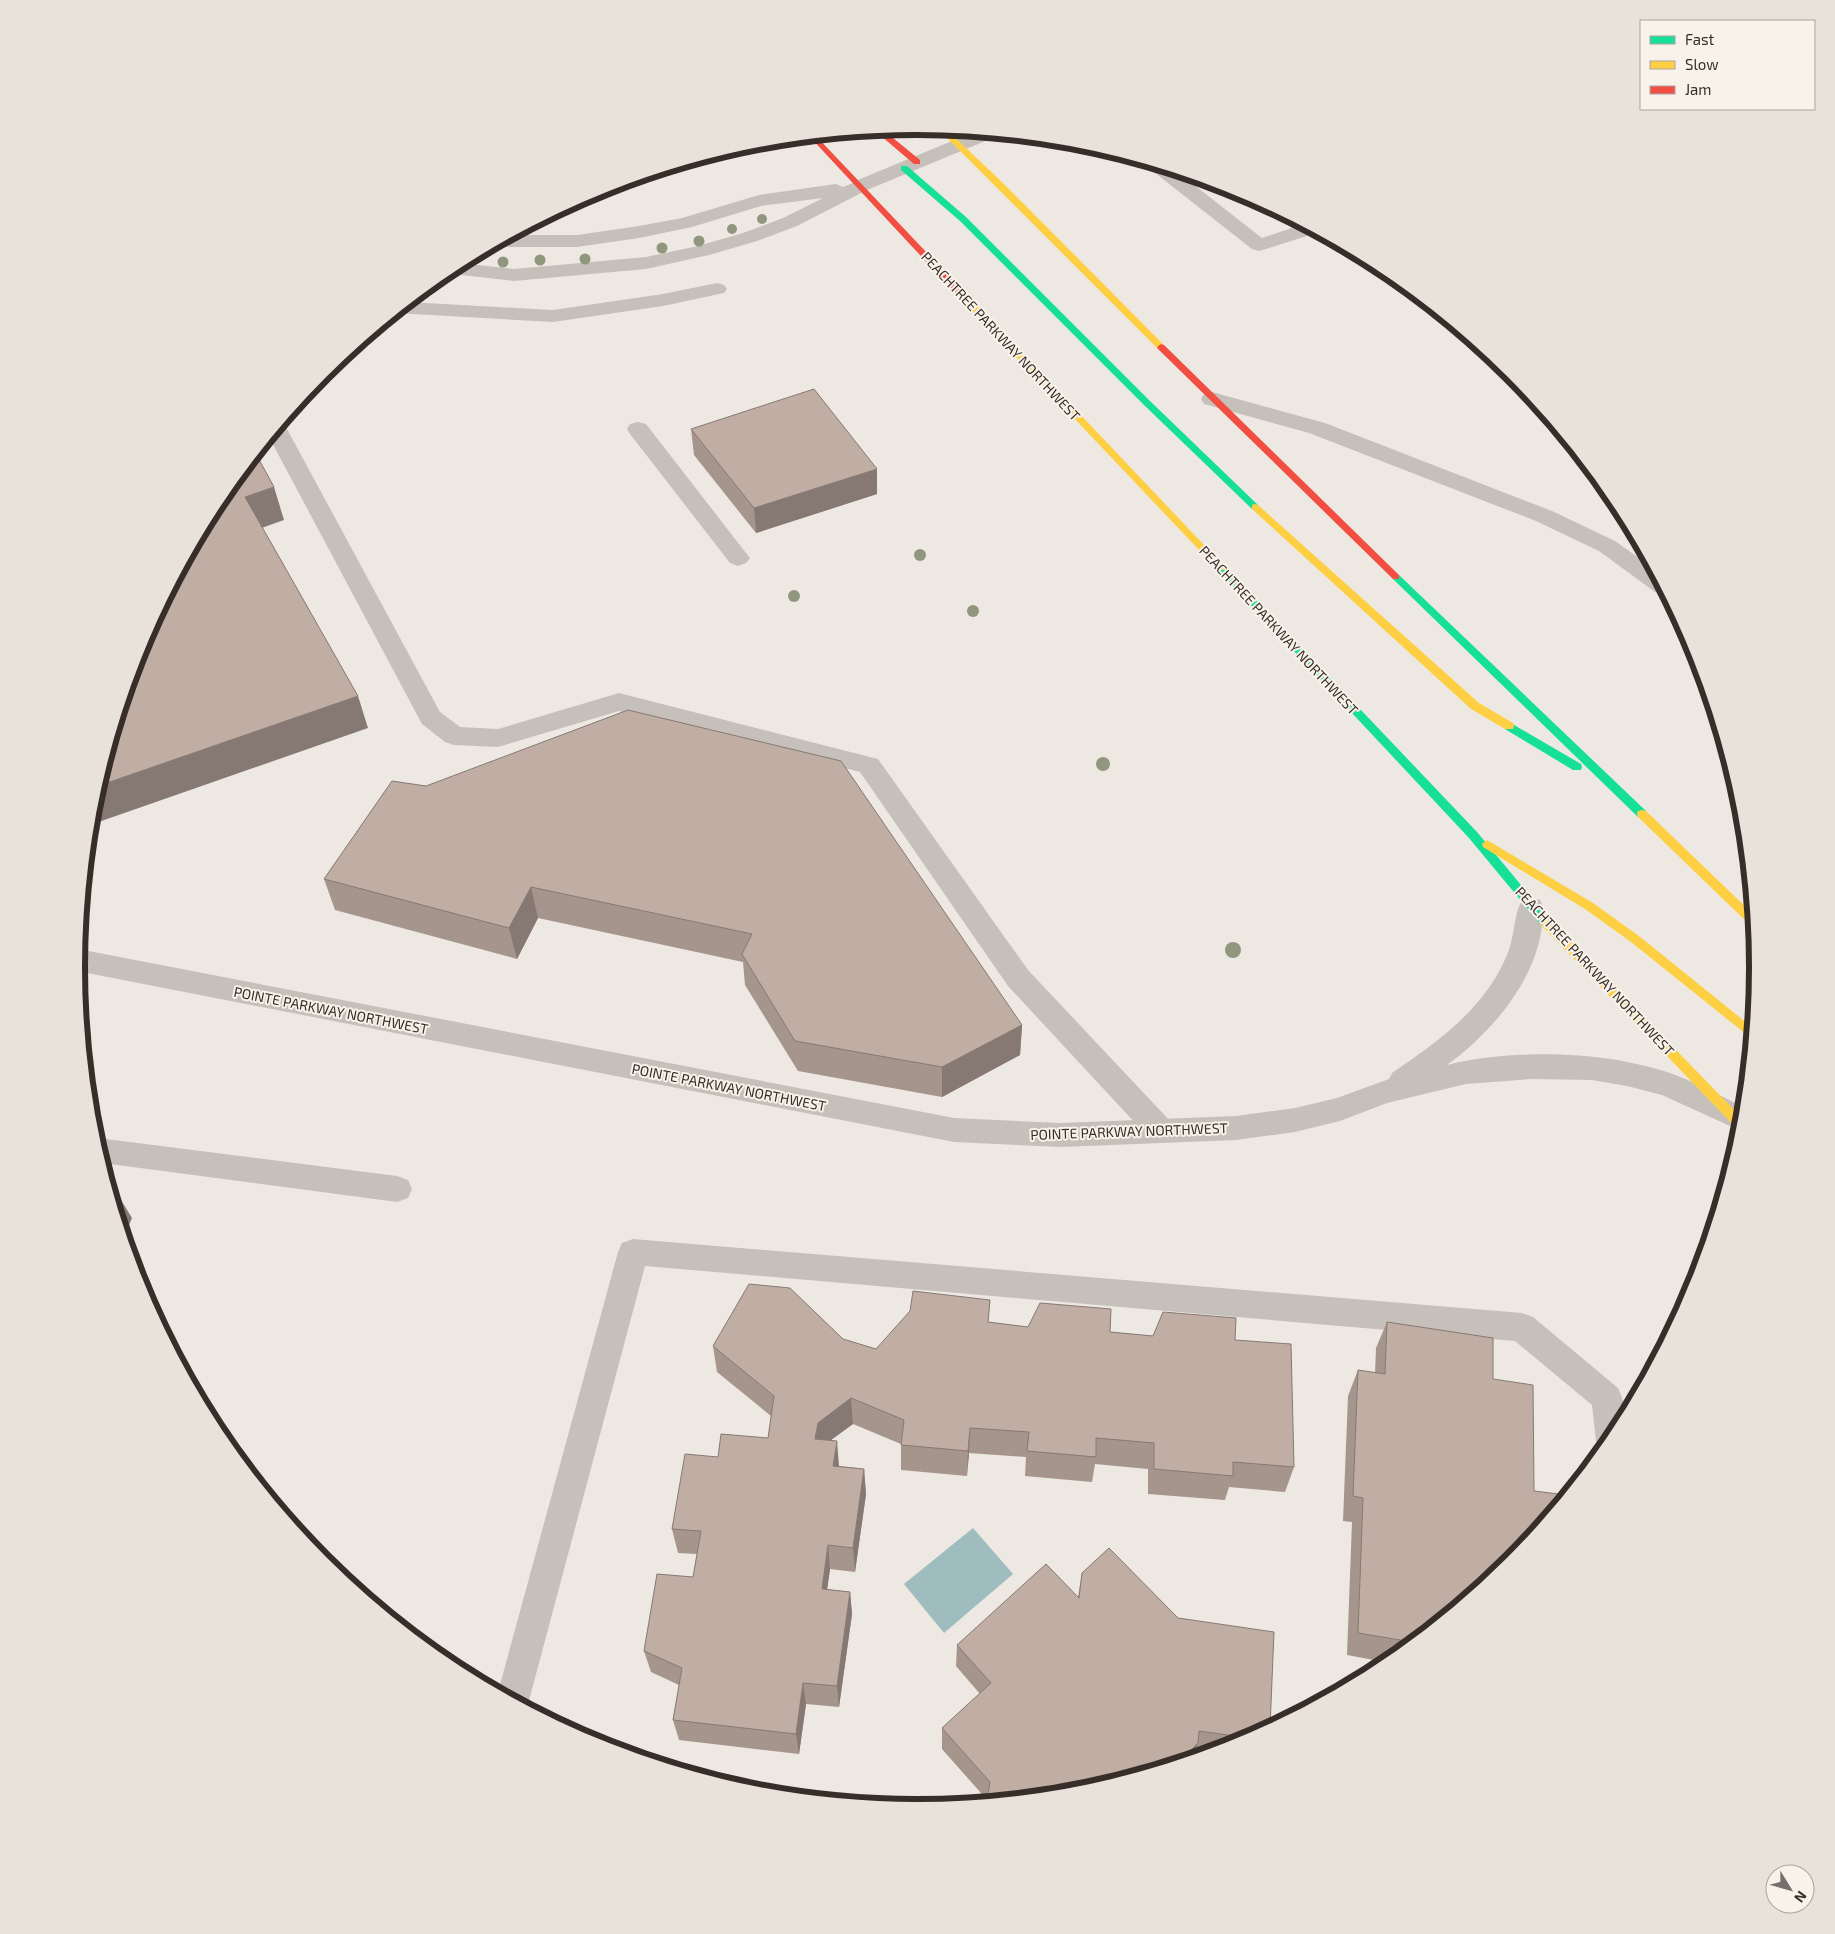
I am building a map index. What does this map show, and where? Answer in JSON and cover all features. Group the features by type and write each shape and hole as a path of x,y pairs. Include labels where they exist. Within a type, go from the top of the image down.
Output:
{"highway":[{"path":"883,135 963,219 1140,396 1278,529 1475,706 1618,790"},
{"path":"948,135 1212,399 1748,916"},
{"name":"PEACHTREE PARKWAY NORTHWEST","path":"817,141 1473,836 1531,907 1736,1120"},
{"path":"1473,836 1589,906 1634,939 1747,1030"}],"street":[{"path":"464,270 514,275 646,263 702,251 750,237 790,222 860,186 979,137"},
{"path":"1177,177 1197,188 1260,245 1305,230"},
{"path":"510,241 577,241 639,232 685,223 760,201 860,186"},
{"path":"409,308 553,316 664,300 717,289"},
{"path":"1212,399 1317,428 1544,516 1607,546 1653,579"},
{"path":"638,429 738,558"},
{"path":"279,434 431,718 454,736 498,738 619,702 869,765 1018,978 1161,1131"},
{"name":"POINTE PARKWAY NORTHWEST","path":"1384,1092 1445,1053 1484,1017 1507,986 1526,944 1531,907"},
{"name":"POINTE PARKWAY NORTHWEST","path":"85,962 954,1130 1061,1135 1236,1128 1296,1120 1340,1109 1384,1092 1466,1072 1532,1067 1592,1068 1627,1074 1669,1085 1735,1120"},
{"path":"106,1151 397,1190"},
{"path":"514,1695 633,1252 1522,1327 1606,1398 1610,1429"}],"water":[{"path":"973,1528 1013,1574 944,1633 904,1584"}],"building":[{"path":"814,389 877,469 754,508 691,429"},
{"path":"258,458 274,487 245,497 358,696 106,783 129,699 148,648 171,599 197,551 225,504"},
{"path":"628,710 841,761 1022,1025 942,1067 795,1041 742,954 752,934 531,887 509,928 324,879 392,781 426,786"},
{"path":"749,1284 790,1288 843,1339 876,1349 910,1311 913,1291 990,1300 988,1322 1028,1327 1040,1303 1111,1309 1110,1332 1153,1336 1163,1312 1236,1318 1235,1340 1291,1344 1294,1467 1233,1462 1233,1476 1154,1469 1154,1443 1096,1438 1096,1457 1027,1451 1029,1432 970,1428 968,1451 901,1445 904,1420 851,1398 818,1423 815,1439 837,1441 833,1466 864,1469 853,1548 828,1545 822,1589 850,1592 837,1686 803,1683 796,1734 673,1720 682,1668 644,1651 657,1574 693,1577 701,1531 672,1529 685,1454 718,1457 721,1434 768,1438 774,1396 713,1346"},
{"path":"1387,1322 1493,1338 1493,1379 1533,1385 1534,1491 1561,1494 1506,1556 1466,1593 1405,1641 1358,1633 1363,1498 1353,1496 1358,1370 1385,1374"},
{"path":"1109,1548 1178,1618 1274,1632 1270,1721 1236,1736 1199,1731 1198,1743 1187,1754 1133,1771 1080,1784 988,1796 990,1782 942,1728 991,1683 957,1645 1046,1564 1079,1598 1082,1573"}],"traffic: fast":[{"path":"904,168 963,219 1147,403 1255,507"},
{"path":"1221,568 1473,835 1546,923"},
{"path":"1396,577 1642,814"},
{"path":"1509,726 1577,767"}],"traffic: slow":[{"path":"947,135 1000,185 1161,347"},
{"path":"964,297 1221,568"},
{"path":"1255,507 1475,706 1509,726"},
{"path":"1642,814 1748,916"},
{"path":"1487,844 1589,906 1635,939 1747,1030"},
{"path":"1546,923 1736,1119"}],"traffic: jam":[{"path":"884,135 917,162"},
{"path":"817,141 964,297"},
{"path":"1161,347 1396,577"}]}
